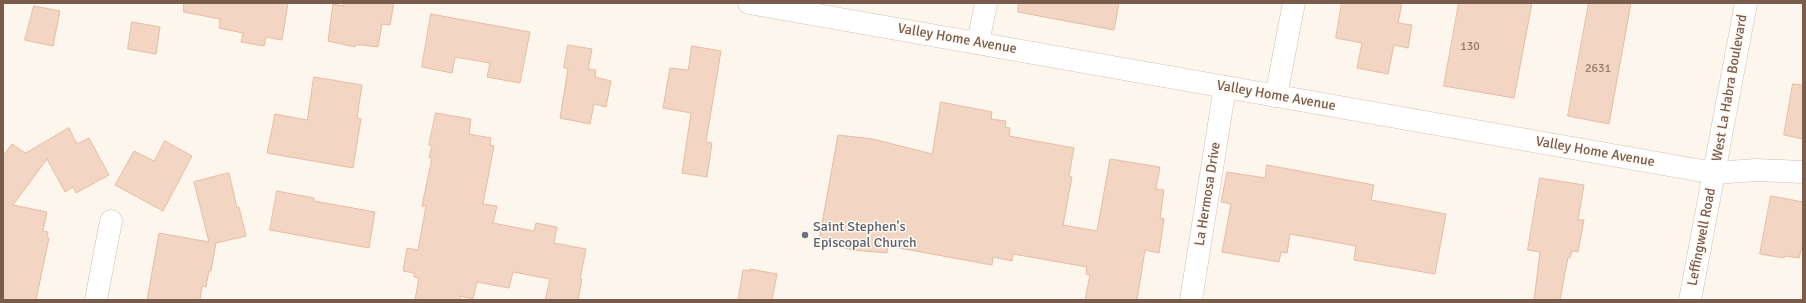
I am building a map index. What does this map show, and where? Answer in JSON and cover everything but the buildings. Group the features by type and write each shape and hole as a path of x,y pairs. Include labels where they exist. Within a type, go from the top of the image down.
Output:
{"street":[{"name":"Valley Home Avenue","path":"749,3 1714,173 1756,170 1803,172"},
{"path":"978,43 986,3"},
{"path":"1276,96 1294,3"},
{"name":"West La Habra Boulevard","path":"1714,173 1746,3"},
{"name":"La Hermosa Drive","path":"1191,300 1225,87"},
{"name":"Leffingwell Road","path":"1690,300 1714,173"},
{"path":"96,300 111,221"}],"place":[{"name":"Saint Stephen's Episcopal Church","path":"805,235"}]}
